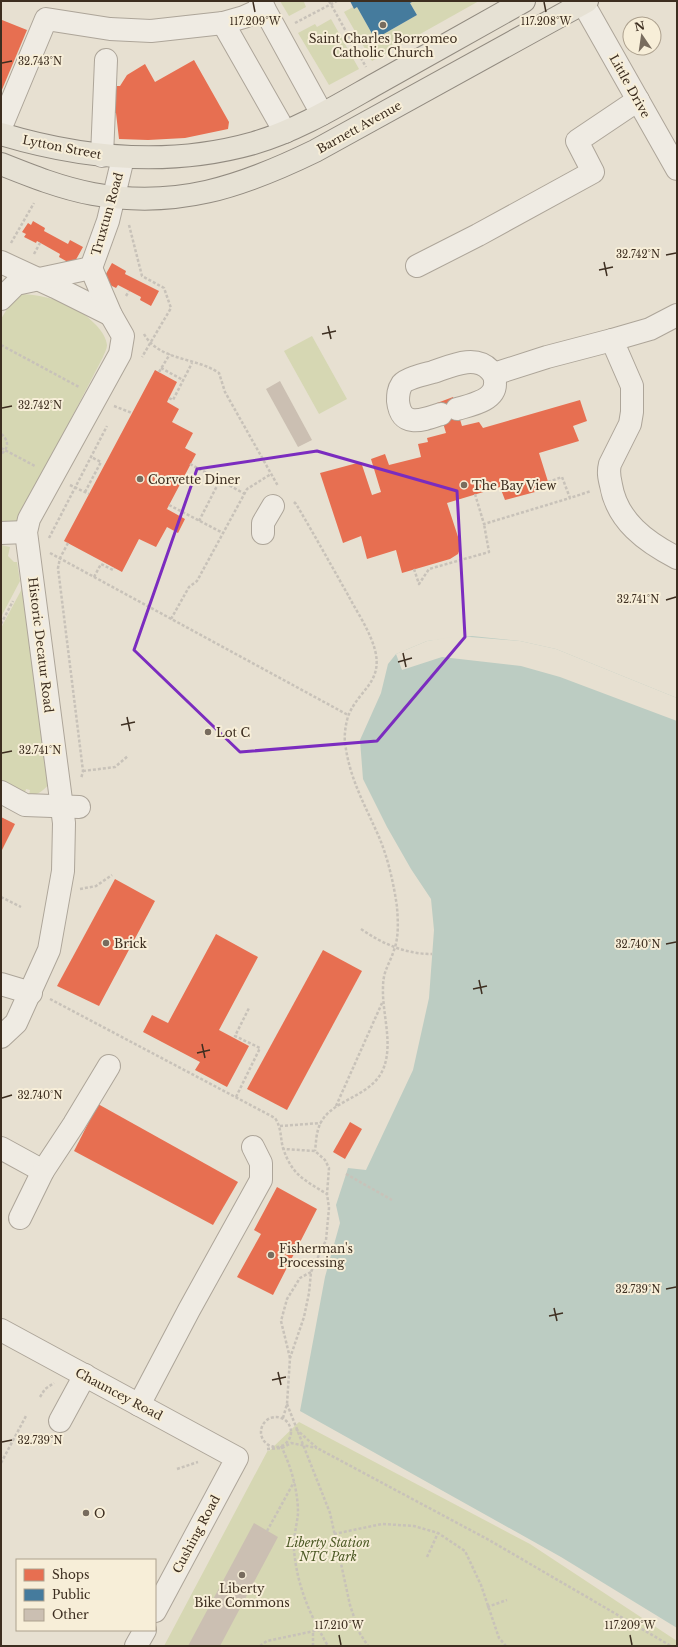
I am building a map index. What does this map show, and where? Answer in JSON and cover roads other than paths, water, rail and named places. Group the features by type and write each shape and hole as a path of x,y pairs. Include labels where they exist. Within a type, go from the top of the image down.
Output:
{"main road":[{"path":"123,158 167,158 197,155 255,143 285,132 322,114 524,1"},
{"name":"Barnett Avenue","path":"114,197 156,198 207,193 240,184 280,168 322,148 585,2"},
{"name":"Lytton Street","path":"1,134 58,149 123,158"},
{"path":"1,164 62,186 92,194 114,197"}],"street":[{"name":"Little Drive","path":"585,2 677,169"},
{"path":"1,127 46,19 129,31 151,31 223,23 244,17 262,5 322,114"},
{"path":"223,23 285,132"},
{"path":"102,156 106,60"},
{"path":"417,266 593,172 577,141 638,100"},
{"name":"Truxtun Road","path":"1,299 34,268 91,268 108,221 123,158"},
{"path":"5,255 34,268 111,315"},
{"name":"Historic Decatur Road","path":"1,1036 16,1023 40,995 63,872 64,823 70,807 26,532 29,519 120,354 123,336 111,315 91,268"},
{"path":"494,374 547,357 650,329 677,315"},
{"path":"612,340 632,386 632,412 630,424 608,471 616,503 627,522 647,540 677,558"},
{"path":"466,362 477,362 487,367 494,374 496,385 491,395 481,401 449,412 419,421 409,420 403,416 399,406 398,394 403,383 414,378 466,362"},
{"path":"263,533 263,523 273,506"},
{"path":"1,533 26,532"},
{"path":"1,792 25,805 70,807"},
{"path":"1,984 40,995"},
{"path":"20,1218 43,1171 74,1124 109,1066"},
{"path":"139,1405 189,1310 261,1180 261,1163 253,1147"},
{"path":"1,1148 43,1171"},
{"name":"Chauncey Road","path":"1,1330 237,1458"},
{"path":"60,1420 85,1375"},
{"name":"Cushing Road","path":"156,1609 237,1458"},
{"path":"136,1646 144,1631"}],"place":[{"name":"Saint Charles Borromeo Catholic Church","path":"383,25"},
{"name":"Corvette Diner","path":"140,479"},
{"name":"The Bay View","path":"464,485"},
{"name":"Lot C","path":"208,732"},
{"name":"Brick","path":"106,943"},
{"name":"Fisherman's Processing","path":"271,1255"},
{"name":"O","path":"86,1513"},
{"name":"Liberty Bike Commons","path":"242,1575"}],"park label":[{"name":"Liberty Station NTC Park","path":"328,1549"}]}
